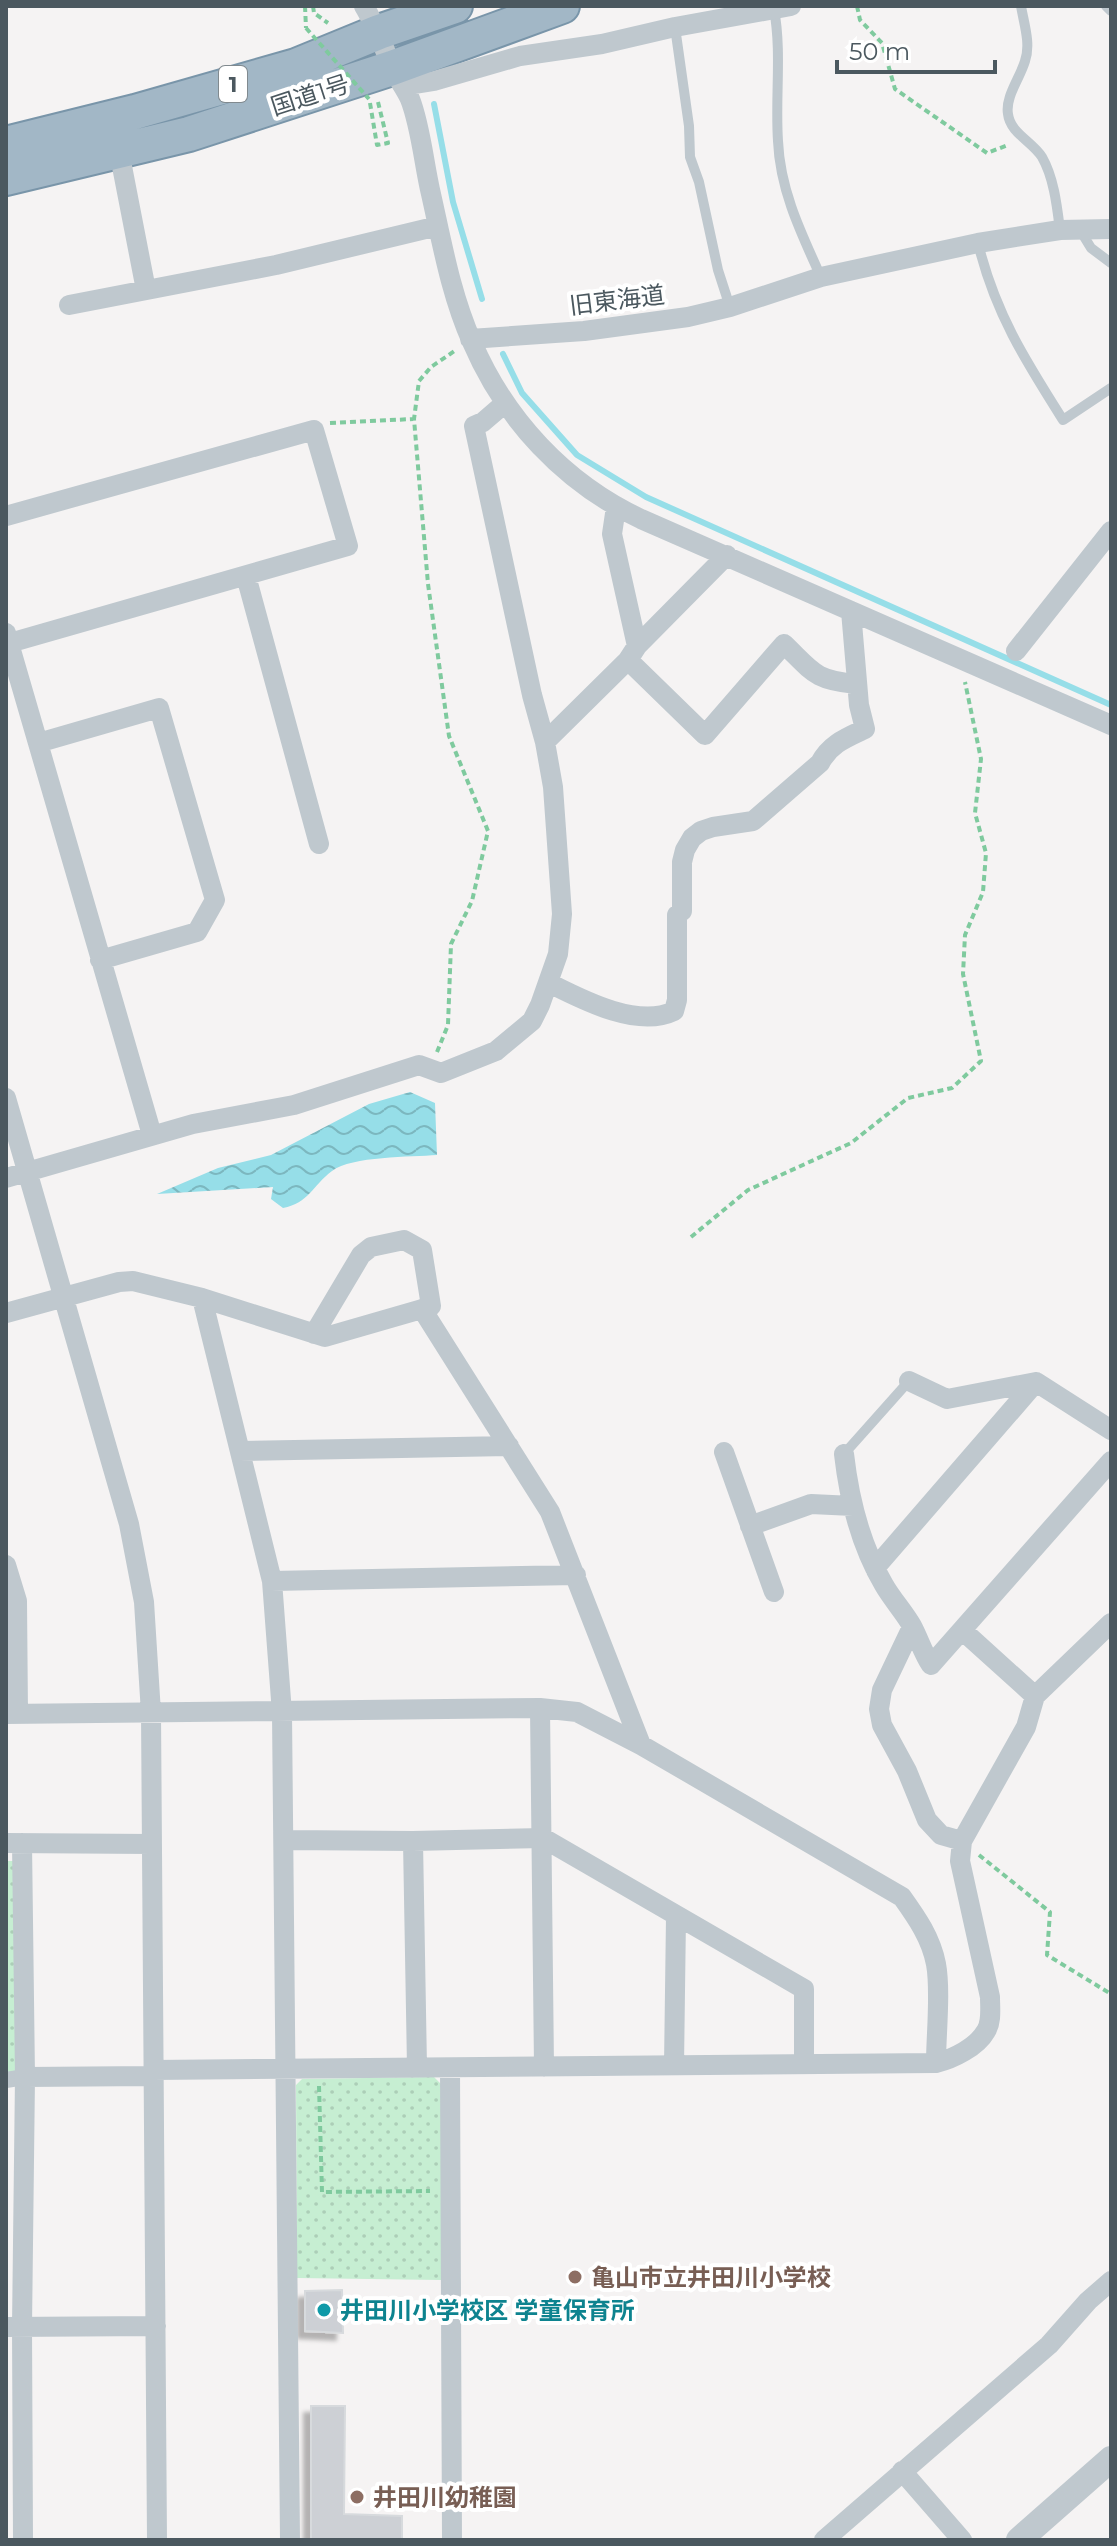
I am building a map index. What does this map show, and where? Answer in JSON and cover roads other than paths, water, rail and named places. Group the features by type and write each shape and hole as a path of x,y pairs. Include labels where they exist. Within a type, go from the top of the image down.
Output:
{"highway":[{"name":"国道1号","path":"6,144 135,112 296,66 372,19 455,6"},
{"name":"国道1号","path":"6,178 189,134 398,77 562,6"}],"street":[{"path":"398,77 434,81 520,56 602,44 782,8"},
{"path":"372,19 410,101 450,277 470,339 505,403 559,465 616,507 1111,725"},
{"path":"119,151 146,290"},
{"path":"69,305 276,265 438,226"},
{"name":"旧東海道","path":"470,339 584,331 688,317 730,307 821,277 978,243 1069,229 1111,229"},
{"path":"6,1178 193,1124 294,1105 419,1065 441,1073 496,1051 532,1021 558,954 562,914 553,787 545,742 474,426 505,403"},
{"path":"6,516 314,430 348,546 7,640 152,1135"},
{"path":"616,507 612,534 632,653 705,735 784,644 817,675 830,682 856,684"},
{"path":"1016,651 1111,531"},
{"path":"545,742 727,555"},
{"path":"246,576 319,844"},
{"path":"549,983 597,1008 610,1011 660,1016 674,1011 677,1000 677,915 682,911 682,862 692,838 701,831 753,821 820,763 825,753 840,740 865,729 856,684 851,611"},
{"path":"38,743 159,708 215,900 197,932 100,960"},
{"path":"6,1098 129,1524 141,1579 151,1713 157,2540"},
{"path":"6,1313 63,1296 133,1281 202,1298 314,1334 325,1337 431,1306 422,1250 404,1240 371,1247 361,1255 314,1334"},
{"path":"202,1298 272,1581 282,1713 290,2540"},
{"path":"422,1309 550,1512 641,1745"},
{"path":"909,1381 947,1399 1036,1382 1111,1430"},
{"path":"875,1568 1036,1382"},
{"path":"240,1451 509,1446"},
{"path":"724,1452 774,1592"},
{"path":"844,1454 848,1489 875,1568 912,1627 919,1647 931,1665 1111,1461"},
{"path":"750,1526 811,1504 853,1506"},
{"path":"6,1565 17,1601 12,1714 540,1708 577,1712 641,1745 902,1897 925,1933 936,1966 936,2063"},
{"path":"272,1581 576,1575"},
{"path":"16,2078 285,2069 946,2061 973,2045 988,2030 990,2012 990,1997 960,1861 962,1841 1026,1727 1035,1696 1111,1623"},
{"path":"912,1627 882,1690 879,1709 882,1725 907,1771 927,1820 941,1835 962,1841"},
{"path":"962,1630 1035,1696"},
{"path":"540,1708 544,2067"},
{"path":"285,1840 543,1838 804,1989 804,2064"},
{"path":"413,1841 417,2067"},
{"path":"23,2540 14,2327 14,1843 152,1844"},
{"path":"674,2066 676,1917"},
{"path":"450,2068 452,2540"},
{"path":"824,2540 1049,2345 1088,2301 1111,2281"},
{"path":"14,2327 156,2326"},
{"path":"1019,2540 1111,2459"},
{"path":"902,2471 962,2540"}],"lane":[{"path":"1021,6 1027,41 1026,59 1008,104 1008,117 1020,137 1041,154 1069,229 1111,263"},
{"path":"1106,6 1111,11"},
{"path":"782,8 777,143 788,205 821,277"},
{"path":"675,27 689,126 690,157 730,307"},
{"path":"978,243 986,276 1015,344 1063,420 1111,388"},
{"path":"844,1454 909,1381"}],"water":[{"path":"410,1092 435,1103 437,1155 382,1158 341,1166 325,1177 305,1198 283,1208 271,1199 273,1187 157,1194 218,1168 271,1155 369,1104"}],"waterway":[{"path":"434,104 453,202 482,299"},
{"path":"503,354 522,393 577,455 646,497 1111,705"}],"place":[{"name":"亀山市立井田川小学校","path":"575,2277"},
{"name":"井田川小学校区 学童保育所","path":"324,2310"},
{"name":"井田川幼稚園","path":"357,2497"}]}
